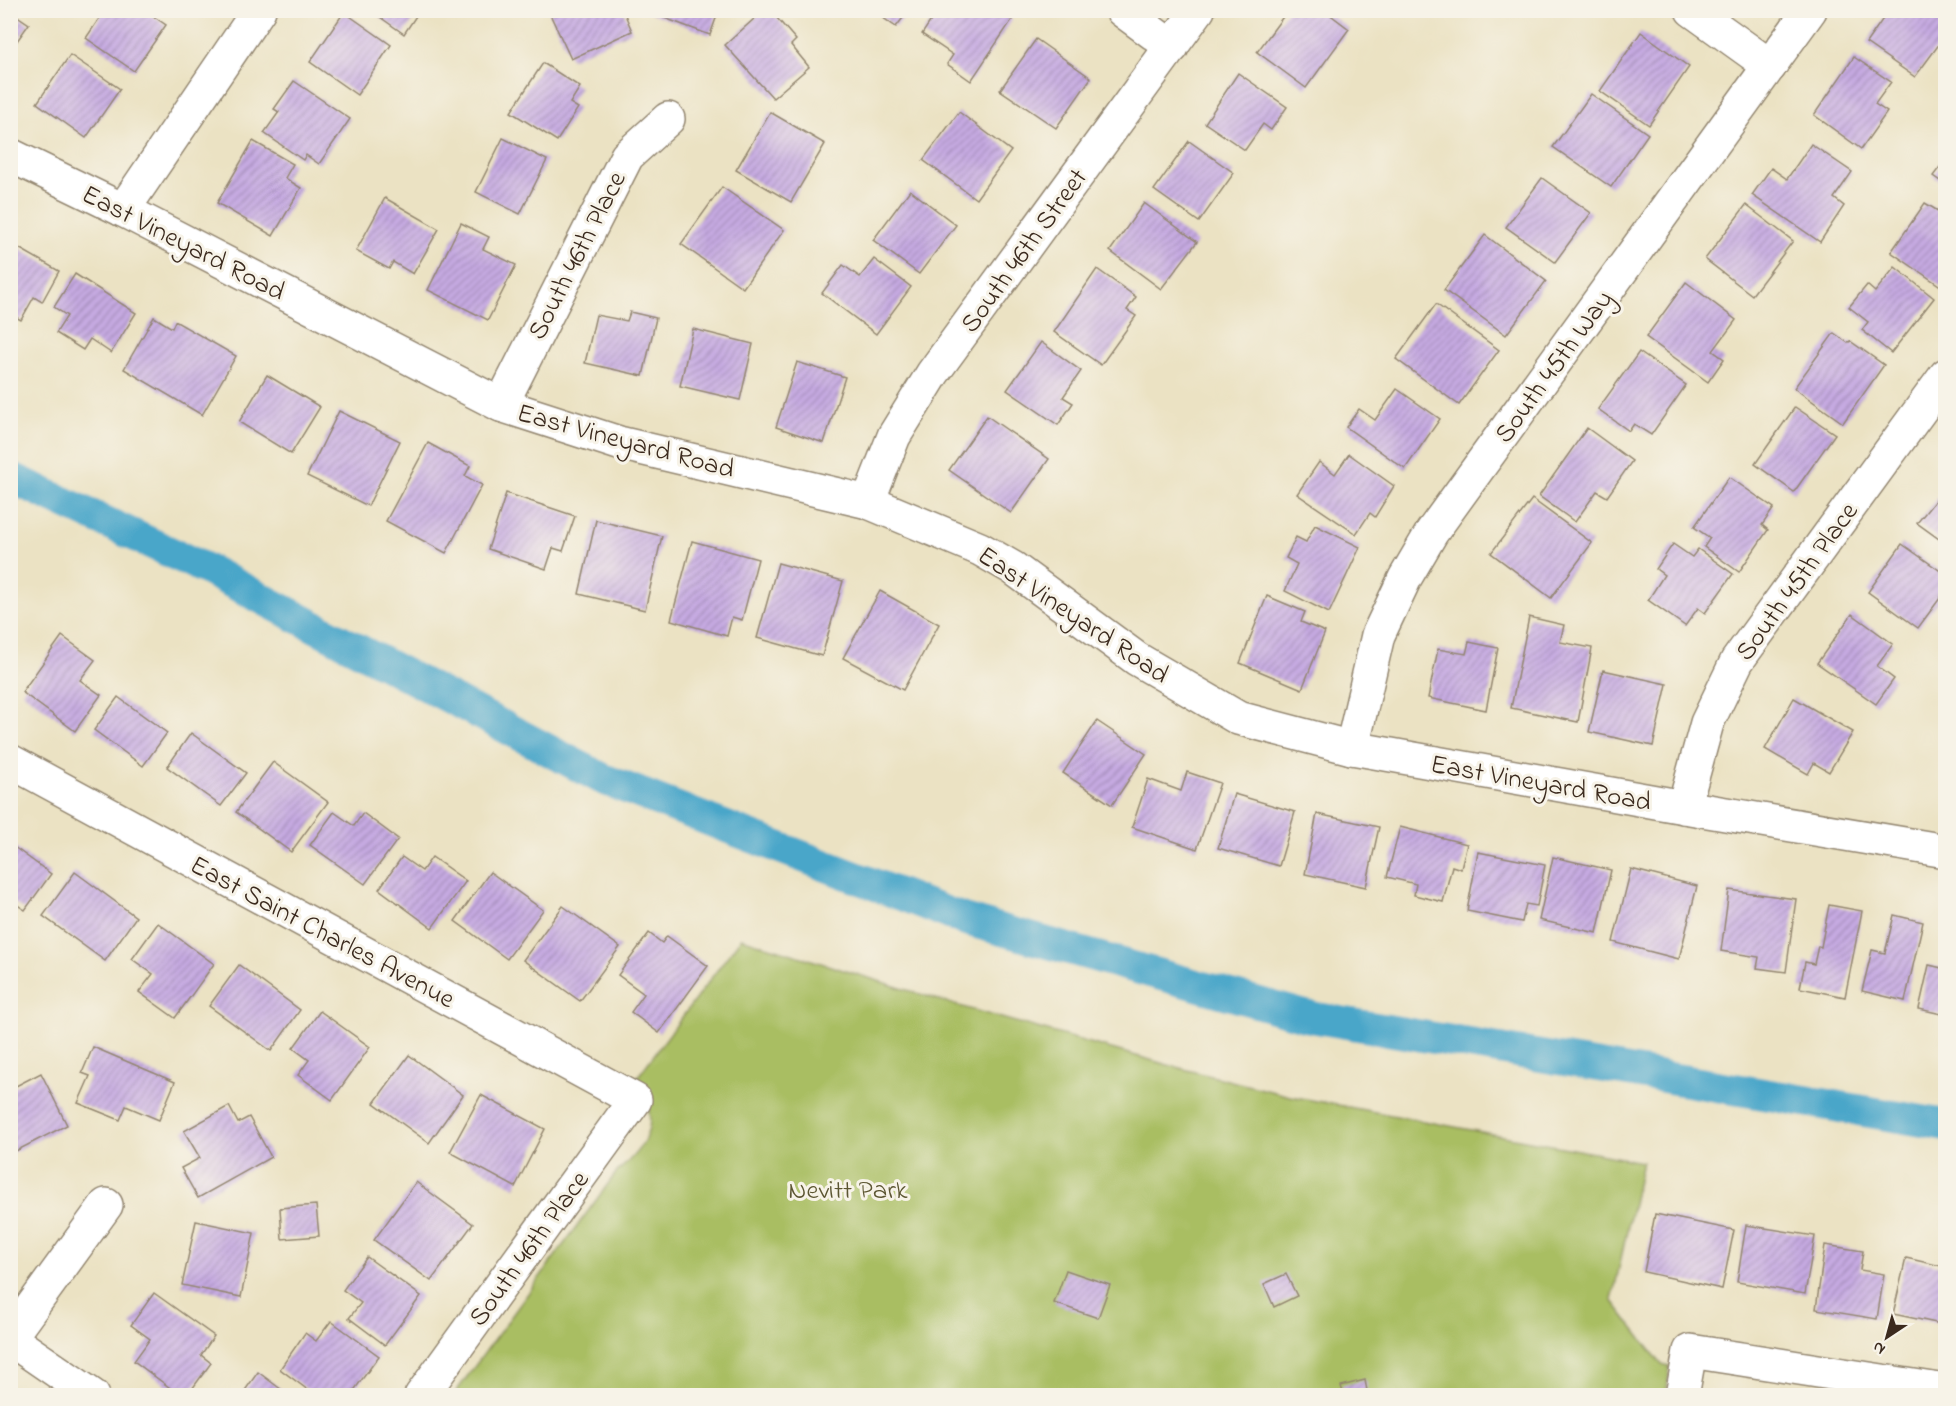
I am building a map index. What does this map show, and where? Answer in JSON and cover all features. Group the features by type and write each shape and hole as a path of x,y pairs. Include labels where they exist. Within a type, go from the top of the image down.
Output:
{"street":[{"path":"123,210 259,10"},
{"path":"1122,10 1172,46"},
{"name":"South 46th Street","path":"868,502 894,436 933,373 1198,10"},
{"path":"1692,10 1770,66"},
{"name":"South 45th Way","path":"1352,748 1378,635 1405,578 1432,532 1810,10"},
{"name":"South 46th Place","path":"501,405 627,156 668,119"},
{"name":"East Vineyard Road","path":"10,155 123,210 501,405 619,443 868,502 980,549 1013,568 1137,659 1238,718 1352,748 1946,851"},
{"name":"South 45th Place","path":"1684,807 1707,723 1737,661 1946,375"},
{"name":"East Saint Charles Avenue","path":"10,761 635,1100"},
{"name":"South 46th Place","path":"421,1395 635,1100"},
{"path":"93,1395 10,1338 106,1205"},
{"path":"1682,1395 1690,1350 1946,1391"}],"green space":[{"name":"Nevitt Park","path":"741,938 952,1004 1168,1065 1290,1096 1642,1162 1612,1300 1662,1365 1670,1367 1666,1396 453,1396 616,1173 644,1141 650,1119 644,1094 636,1079"}],"building":[{"path":"105,10 144,10 166,25 134,71 86,38"},
{"path":"370,10 420,10 404,34"},
{"path":"548,10 623,10 632,31 571,59"},
{"path":"643,10 719,10 710,35"},
{"path":"764,10 770,10 796,40 791,45 809,67 773,98 725,45"},
{"path":"887,10 909,10 896,27 882,17"},
{"path":"938,10 999,10 1012,20 971,81 947,64 953,55 922,34"},
{"path":"1288,10 1324,10 1349,29 1306,88 1257,52"},
{"path":"1889,10 1946,10 1946,35 1915,77 1866,43"},
{"path":"10,11 29,24 10,51"},
{"path":"344,12 391,45 357,95 310,62"},
{"path":"1641,32 1689,67 1649,125 1600,91"},
{"path":"1036,39 1091,78 1056,128 1000,90"},
{"path":"70,55 120,89 86,138 37,103"},
{"path":"1854,57 1891,82 1875,104 1887,112 1861,149 1814,115"},
{"path":"543,63 580,87 570,103 578,108 557,141 511,112"},
{"path":"1238,73 1287,107 1271,130 1263,124 1245,150 1205,123"},
{"path":"294,81 350,119 319,164 306,155 303,160 264,133 279,112 274,109"},
{"path":"1591,94 1648,134 1611,187 1553,147"},
{"path":"770,112 825,144 791,202 736,170"},
{"path":"959,112 1011,151 976,199 923,160"},
{"path":"503,138 547,160 520,214 476,192"},
{"path":"253,141 293,164 285,178 301,188 273,236 217,203"},
{"path":"1189,141 1234,173 1199,222 1154,190"},
{"path":"1811,144 1852,172 1834,198 1844,206 1820,242 1752,195 1771,168 1787,179"},
{"path":"1946,159 1946,185 1933,176"},
{"path":"1542,178 1591,213 1555,262 1506,227"},
{"path":"722,187 784,230 743,288 681,244"},
{"path":"910,190 956,225 919,274 873,240"},
{"path":"385,198 439,229 413,274 393,262 389,269 356,251"},
{"path":"1144,203 1197,242 1161,289 1110,251"},
{"path":"1925,203 1946,216 1946,282 1942,287 1891,252"},
{"path":"1746,205 1793,241 1752,295 1705,259"},
{"path":"461,223 489,237 483,249 516,265 488,320 428,290"},
{"path":"1485,235 1546,281 1506,335 1444,290"},
{"path":"10,243 59,271 42,302 34,297 21,320 10,314"},
{"path":"874,259 911,287 876,334 822,293 843,265 860,277"},
{"path":"1895,267 1934,298 1891,353 1862,330 1868,322 1849,307 1867,285 1875,292"},
{"path":"1097,269 1136,297 1127,310 1136,316 1101,365 1054,332"},
{"path":"75,274 136,313 111,353 90,339 83,350 56,333 67,316 54,307"},
{"path":"1686,282 1736,320 1713,351 1724,359 1708,382 1646,337"},
{"path":"1436,304 1499,350 1459,405 1396,359"},
{"path":"630,312 656,318 643,376 585,363 596,315 627,321"},
{"path":"154,317 172,328 175,321 236,356 202,415 124,369"},
{"path":"693,329 753,344 740,400 680,386"},
{"path":"1834,333 1848,343 1850,341 1884,365 1843,423 1794,388"},
{"path":"1041,342 1081,371 1063,397 1073,403 1058,425 1007,390"},
{"path":"1639,352 1686,385 1651,435 1634,424 1629,431 1598,409"},
{"path":"797,362 845,377 824,443 776,427"},
{"path":"267,375 320,407 291,454 239,422"},
{"path":"1397,389 1440,419 1405,469 1346,427 1359,409 1375,420"},
{"path":"1795,407 1835,434 1794,492 1755,464"},
{"path":"339,411 400,441 368,506 307,476"},
{"path":"987,416 1049,459 1011,513 949,470"},
{"path":"1587,428 1632,461 1607,497 1597,491 1575,522 1539,496"},
{"path":"428,443 470,466 465,476 482,485 446,553 386,521"},
{"path":"1349,454 1394,486 1375,517 1370,513 1356,534 1297,494 1319,462 1335,474"},
{"path":"1729,477 1774,508 1762,525 1768,530 1739,572 1704,547 1710,538 1694,527"},
{"path":"1946,487 1946,544 1917,523"},
{"path":"506,493 575,516 563,551 553,548 546,569 488,549"},
{"path":"1532,499 1592,543 1551,598 1491,553"},
{"path":"596,520 662,536 645,610 579,594"},
{"path":"1315,525 1360,547 1329,613 1285,591 1297,564 1286,558 1296,537 1306,542"},
{"path":"692,541 758,559 742,620 732,617 727,636 671,620"},
{"path":"1673,544 1692,557 1698,549 1733,574 1705,613 1698,608 1685,626 1648,600 1664,575 1656,569"},
{"path":"1902,544 1946,575 1946,590 1918,628 1868,592"},
{"path":"778,563 843,581 822,656 757,638"},
{"path":"880,591 939,624 903,690 843,658"},
{"path":"1267,596 1305,612 1301,622 1325,632 1302,689 1240,663"},
{"path":"1852,614 1893,644 1877,666 1894,679 1876,704 1817,663"},
{"path":"1529,617 1564,625 1560,642 1592,648 1578,722 1511,708"},
{"path":"62,636 95,660 80,680 101,695 75,731 22,692"},
{"path":"1469,642 1498,648 1486,710 1428,698 1438,649 1466,654"},
{"path":"1603,670 1667,684 1653,746 1589,732"},
{"path":"118,697 167,733 143,766 94,730"},
{"path":"1794,698 1853,732 1829,772 1814,763 1808,774 1765,749"},
{"path":"1097,721 1146,754 1112,805 1063,773"},
{"path":"191,733 246,773 221,806 167,767"},
{"path":"273,762 328,802 291,852 236,812"},
{"path":"1187,772 1220,783 1197,849 1132,827 1148,779 1181,791"},
{"path":"1234,794 1295,812 1279,866 1218,848"},
{"path":"334,812 354,826 363,813 398,839 365,884 310,845"},
{"path":"1317,814 1379,827 1366,887 1305,874"},
{"path":"1400,827 1467,844 1461,869 1452,866 1443,902 1414,895 1416,884 1387,877"},
{"path":"10,844 51,874 25,910 10,900"},
{"path":"1478,852 1545,865 1537,906 1526,904 1522,922 1467,911"},
{"path":"402,857 422,871 432,857 466,881 432,928 379,889"},
{"path":"1553,857 1611,870 1597,933 1539,920"},
{"path":"1631,869 1697,886 1679,959 1613,942"},
{"path":"75,872 136,917 105,961 43,916"},
{"path":"490,872 543,910 507,959 455,921"},
{"path":"1729,890 1796,899 1786,972 1757,968 1759,957 1721,951"},
{"path":"1829,905 1862,911 1845,997 1800,988 1805,962 1814,964 1818,946 1821,947"},
{"path":"563,906 620,947 580,1001 523,960"},
{"path":"1894,915 1923,922 1905,1001 1862,991 1872,950 1885,953"},
{"path":"158,923 214,964 175,1018 139,992 153,974 132,959"},
{"path":"649,933 662,943 667,936 708,966 659,1033 631,1012 644,994 618,975"},
{"path":"1945,956 1946,1015 1919,1009 1929,965 1942,968"},
{"path":"239,965 300,1010 271,1051 209,1006"},
{"path":"320,1011 370,1047 332,1100 298,1075 309,1060 293,1048"},
{"path":"93,1047 175,1082 159,1120 126,1106 120,1120 78,1103 90,1076 82,1073"},
{"path":"409,1055 463,1095 429,1143 374,1103"},
{"path":"41,1073 67,1125 10,1154 10,1089"},
{"path":"481,1095 545,1129 515,1187 450,1152"},
{"path":"229,1106 238,1123 249,1117 271,1157 198,1198 181,1168 200,1158 184,1131"},
{"path":"416,1182 473,1224 431,1281 374,1240"},
{"path":"316,1205 319,1236 282,1239 280,1208"},
{"path":"1655,1214 1734,1230 1722,1289 1644,1272"},
{"path":"196,1221 254,1233 241,1297 182,1285"},
{"path":"1746,1225 1815,1236 1805,1294 1737,1282"},
{"path":"1825,1245 1863,1251 1860,1270 1884,1274 1877,1319 1816,1309"},
{"path":"367,1257 421,1296 385,1345 349,1318 361,1303 343,1290"},
{"path":"1906,1258 1946,1267 1946,1325 1893,1314"},
{"path":"1066,1270 1110,1285 1098,1318 1054,1303"},
{"path":"1286,1274 1297,1296 1274,1307 1264,1284"},
{"path":"154,1293 214,1336 201,1355 211,1363 187,1396 181,1396 134,1361 150,1339 131,1325"},
{"path":"331,1321 379,1356 350,1396 316,1396 280,1369 305,1333 316,1341"},
{"path":"258,1372 290,1396 241,1396"},
{"path":"1365,1380 1368,1396 1344,1396 1341,1386"}],"waterway":[{"path":"10,477 210,571 603,779 963,919 1305,1016 1946,1125"}]}
